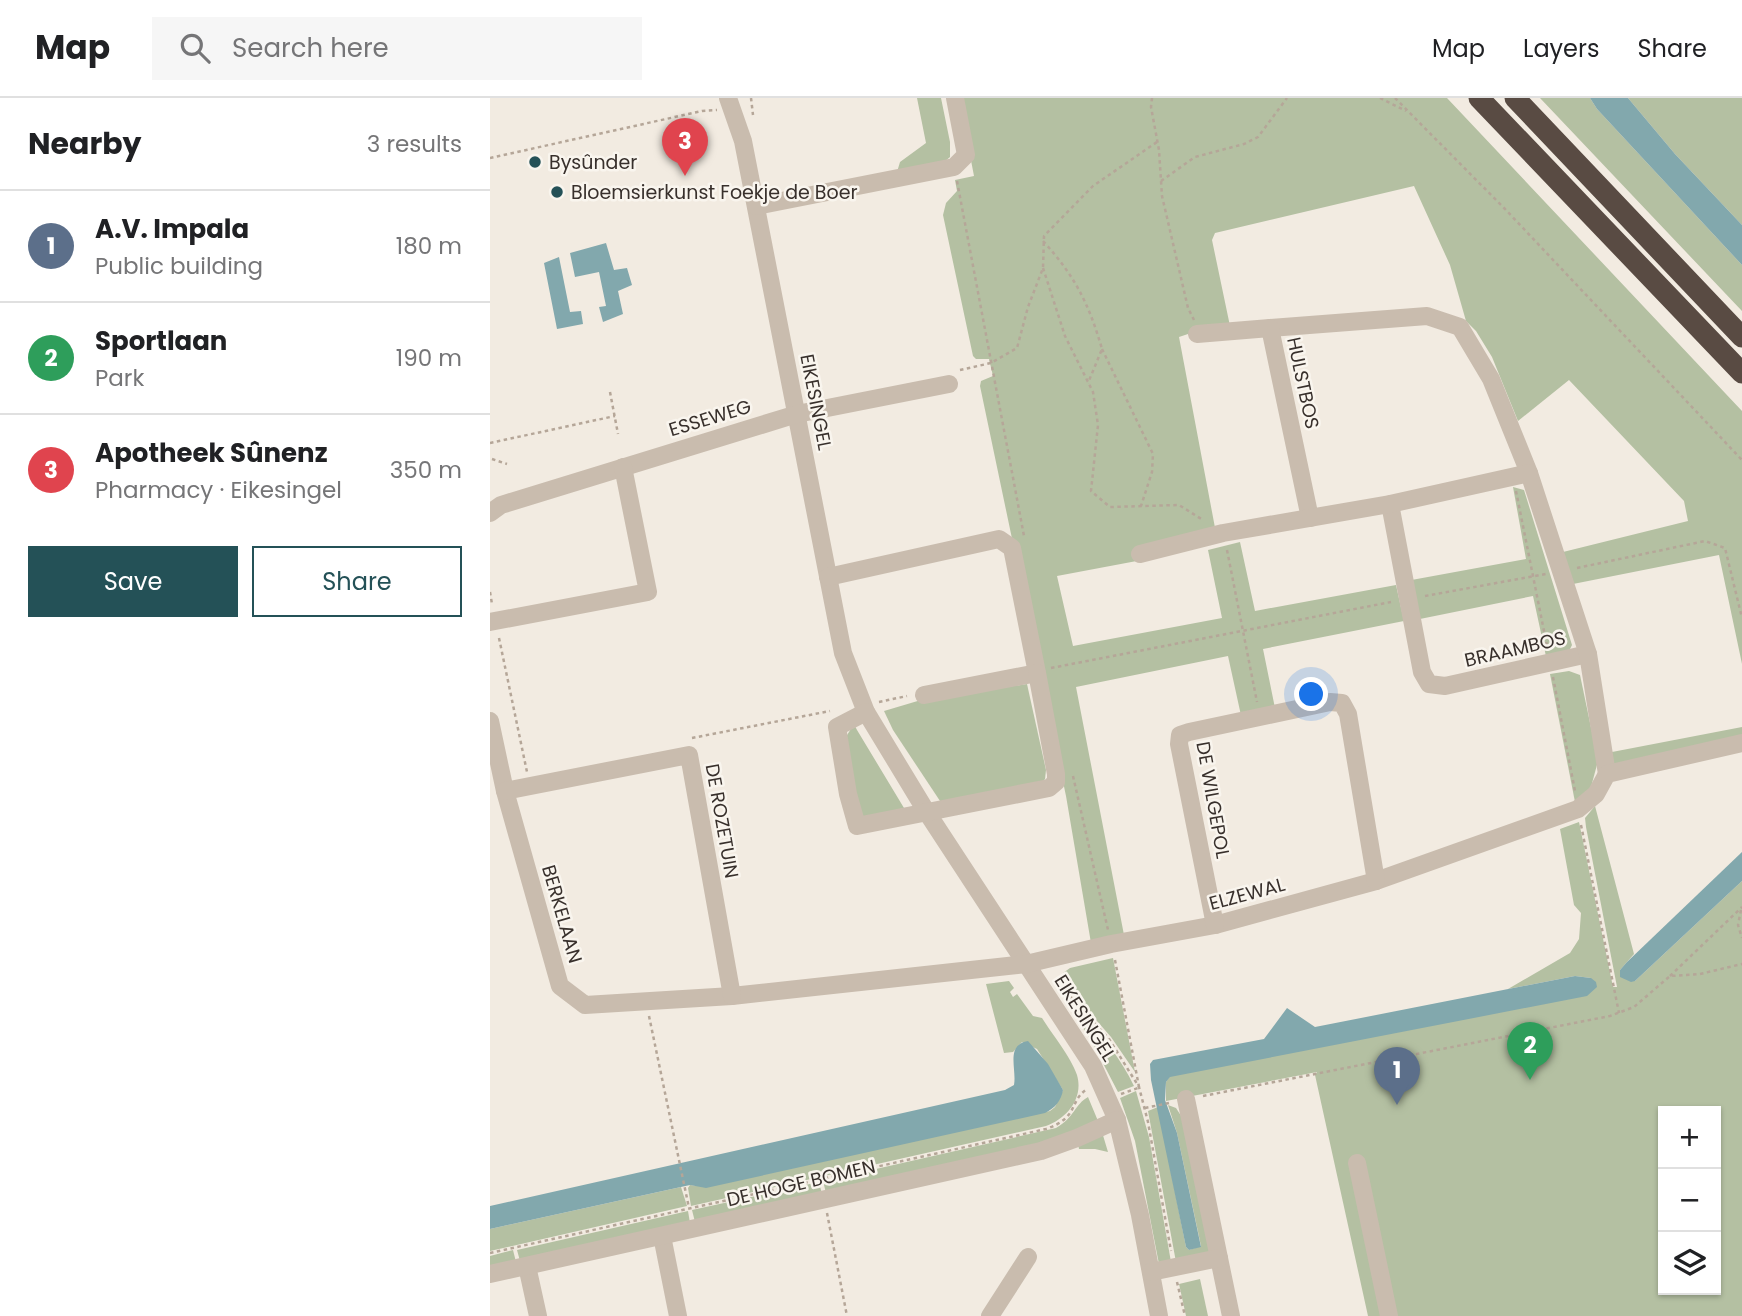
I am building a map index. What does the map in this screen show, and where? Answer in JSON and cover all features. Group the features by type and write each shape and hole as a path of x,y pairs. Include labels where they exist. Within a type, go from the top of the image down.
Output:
{"highway":[{"path":"1479,98 1742,373"},
{"path":"1515,98 1742,337"}],"street":[{"path":"756,206 954,167 966,155 955,98"},
{"name":"EIKESINGEL","path":"724,104 743,141 843,653 866,712 926,811 1093,1066 1117,1120 1140,1214 1159,1316"},
{"name":"BRAAMBOS","path":"1270,328 1427,316 1460,327 1491,379 1521,474 1588,654 1444,687 1429,684 1422,672 1390,503"},
{"name":"HULSTBOS","path":"1197,334 1270,328 1310,518"},
{"name":"ESSEWEG","path":"490,513 501,505 797,414 949,384"},
{"path":"493,622 648,592 624,467"},
{"path":"1140,554 1223,533 1390,503 1521,474"},
{"path":"828,577 999,539 1012,548 1056,782 1049,788 857,826 848,794 837,727 866,712"},
{"path":"1588,654 1607,774 1742,743"},
{"path":"924,695 1037,673"},
{"name":"DE WILGEPOL","path":"1215,925 1179,744 1180,735 1330,702 1342,704 1348,714 1376,881"},
{"name":"BERKELAAN","path":"490,720 505,791 561,986 585,1005 732,996"},
{"name":"DE ROZETUIN","path":"505,791 688,754 732,996"},
{"name":"ELZEWAL","path":"732,996 1026,964 1111,944 1215,925 1376,881 1578,809 1596,794 1607,774"},
{"path":"1179,1101 1231,1316"},
{"name":"DE HOGE BOMEN","path":"490,1274 1041,1151 1117,1120"},
{"path":"1357,1163 1389,1316"},
{"path":"662,1236 678,1316"},
{"path":"990,1316 1028,1257"},
{"path":"1151,1272 1219,1258"},
{"path":"527,1266 538,1316"}],"path":[{"path":"1152,98 1162,196 1197,334"},
{"path":"1161,181 1195,157 1244,144 1258,137 1287,98"},
{"path":"1380,98 1409,113"},
{"path":"1395,98 1505,209 1742,460"},
{"path":"490,158 724,104"},
{"path":"949,384 952,372 991,363 1017,348 1042,268 1044,236 1093,186 1157,142"},
{"path":"954,167 1024,535"},
{"path":"1044,241 1082,291 1102,349 1153,454 1152,472 1141,506"},
{"path":"1042,268 1065,336 1093,392 1098,425 1091,491 1110,507 1179,505 1223,533 1260,719"},
{"path":"1088,383 1102,349"},
{"path":"610,392 618,434"},
{"path":"490,443 615,416"},
{"path":"492,459 507,464"},
{"path":"1521,474 1550,663 1619,1013"},
{"path":"490,592 493,622 529,786"},
{"path":"866,712 877,703 924,695"},
{"path":"1073,773 1145,1108 1185,1316"},
{"path":"1742,907 1738,920 1742,937"},
{"path":"1145,1108 1619,1013 1634,1007 1670,976 1742,907"},
{"path":"1670,976 1700,974 1742,964"},
{"path":"1061,987 1109,1039 1139,1087"},
{"path":"646,1002 694,1228"},
{"path":"490,1253 1055,1126 1068,1117 1080,1094 1088,1088 1095,1104 1139,1087"},
{"path":"821,1179 847,1316"}],"green space":[{"path":"917,98 941,98 950,142 950,157 943,163 897,172 900,162 926,143"},
{"path":"959,98 1447,98 1742,411 1742,664 1719,555 1573,584 1563,552 1688,521 1684,501 1569,380 1518,421 1492,357 1476,331 1466,321 1450,265 1414,186 1215,233 1212,240 1230,326 1200,330 1179,337 1216,533 1142,560 1057,576 1073,646 1222,618 1208,550 1240,542 1255,611 1396,585 1404,621 1263,649 1276,713 1242,720 1228,656 1076,687 1124,935 1091,943 1066,796 980,386 981,381 993,376 989,359 976,359 973,356 943,215 946,203 957,191 955,180 974,176"},
{"path":"1540,98 1590,98 1597,109 1742,265 1742,311"},
{"path":"1628,98 1742,98 1742,225 1675,154"},
{"path":"1513,487 1524,490 1572,645 1569,651 1547,661 1533,596 1415,620 1406,581 1526,559"},
{"path":"1569,671 1580,675 1598,761 1591,787 1575,802 1550,674"},
{"path":"1027,684 1046,770 1045,779 1040,785 942,804 893,730 884,711 921,700"},
{"path":"854,724 904,808 860,820 844,740"},
{"path":"1742,727 1742,737 1616,765 1612,761 1612,752"},
{"path":"1595,806 1634,954 1620,970 1635,981 1742,881 1742,1316 1368,1316 1315,1075 1317,1072 1166,1101 1166,1082 1170,1076 1372,1036 1591,978 1575,976 1508,989 1570,953 1579,939 1581,913 1574,905 1560,829 1579,822 1613,987 1617,987 1585,818"},
{"path":"1113,958 1135,1072 1111,1037 1062,981 1063,973 1070,968"},
{"path":"1009,981 1014,988 1010,992 1013,997 1017,994 1033,1016 1042,1018 1066,1053 1077,1075 1076,1100 1066,1113 1053,1123 691,1206 688,1188 690,1185 697,1186 1050,1111 1055,1107 1063,1090 1037,1049 1022,1042 1013,1052 1004,1053 986,984"},
{"path":"1058,988 1110,1046 1134,1086 1118,1092 1093,1044"},
{"path":"1136,1091 1149,1137 1171,1262 1159,1264 1135,1141 1120,1098"},
{"path":"1088,1097 1098,1121 1049,1143 826,1193 823,1181 1056,1128"},
{"path":"1168,1105 1176,1108 1187,1125 1211,1248 1208,1253 1176,1262 1148,1111 1158,1107 1186,1247 1189,1250 1201,1246 1177,1133"},
{"path":"1102,1132 1108,1152 1079,1149 1078,1144"},
{"path":"819,1182 822,1194 695,1222 692,1210"},
{"path":"681,1187 687,1206 490,1251 490,1229"},
{"path":"688,1211 690,1223 520,1261 517,1250"},
{"path":"513,1250 516,1262 490,1268 490,1256"},
{"path":"1200,1279 1208,1316 1186,1316 1179,1284"}],"water":[{"path":"1590,98 1628,98 1675,154 1742,225 1742,265 1597,109"},
{"path":"606,243 614,270 627,268 632,285 618,291 623,314 603,322 599,307 606,306 599,272 575,277 570,253"},
{"path":"559,257 570,312 581,311 583,324 557,329 544,263"},
{"path":"1742,852 1742,881 1635,981 1620,977 1620,970 1627,962"},
{"path":"1575,976 1591,978 1597,987 1587,996 1170,1077 1166,1082 1165,1100 1177,1133 1201,1247 1189,1250 1186,1247 1151,1080 1150,1064 1153,1060 1264,1039 1287,1008 1315,1027"},
{"path":"1028,1041 1048,1064 1063,1090 1057,1104 1045,1113 706,1188 690,1185 490,1229 490,1206 1005,1090 1014,1085 1014,1052 1021,1043"}],"place":[{"name":"Bysûnder","path":"535,162"},
{"name":"Apotheek Sûnenz","path":"685,176"},
{"name":"Bloemsierkunst Foekje de Boer","path":"557,192"},
{"name":"Sportlaan","path":"1530,1080"},
{"name":"A.V. Impala","path":"1397,1105"}]}
